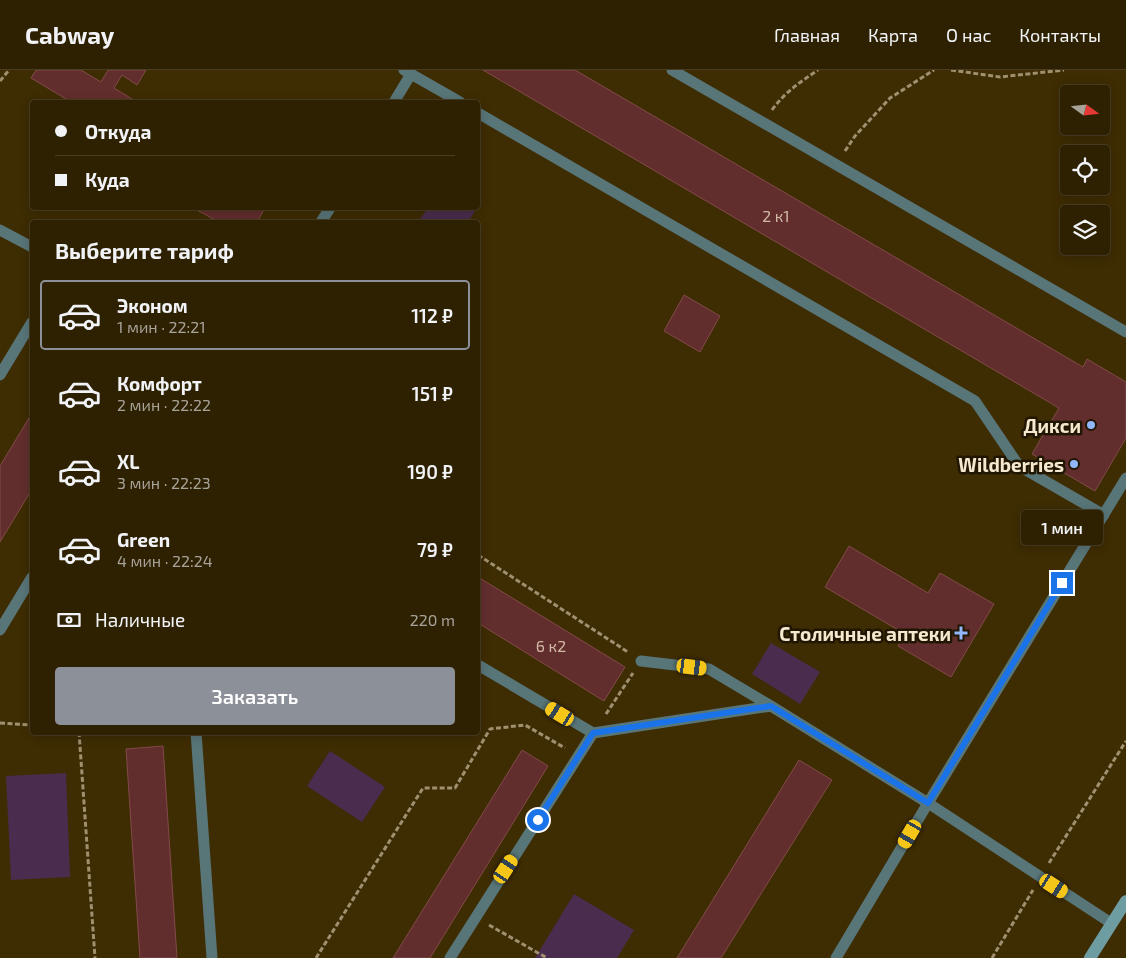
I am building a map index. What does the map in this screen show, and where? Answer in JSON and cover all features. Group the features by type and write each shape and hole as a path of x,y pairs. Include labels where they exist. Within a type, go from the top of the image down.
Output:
{"main road":[{"path":"1090,958 1126,901"}],"lane":[{"path":"672,70 1126,332"},
{"path":"395,100 408,72 457,100"},
{"path":"480,114 975,401 1019,466 1104,515"},
{"path":"0,230 30,246"},
{"path":"0,375 30,325"},
{"path":"836,958 1126,478"},
{"path":"0,630 30,580"},
{"path":"641,661 709,669 928,803 1111,923"},
{"path":"480,666 593,733 771,706"},
{"path":"450,958 593,733"},
{"path":"196,735 212,958"}],"path":[{"path":"0,81 9,70"},
{"path":"763,123 779,99 795,85 818,70"},
{"path":"836,165 855,136 890,98 934,70"},
{"path":"951,70 1000,77 1064,70"},
{"path":"480,556 641,661 593,733"},
{"path":"0,723 30,725"},
{"path":"316,958 423,788 455,788 490,729 524,725 579,756"},
{"path":"79,735 95,958"},
{"path":"992,958 1040,877 1126,741"},
{"path":"475,917 547,958"}],"shaded area":[{"path":"427,210 476,210 469,220 419,220"},
{"path":"771,643 820,672 800,704 752,674"},
{"path":"330,751 385,787 362,822 307,786"},
{"path":"66,773 70,877 11,880 6,776"},
{"path":"574,894 634,930 617,958 535,958"}],"building":[{"path":"36,70 81,70 101,82 108,70 146,70 137,85 122,75 114,88 134,100 68,100 31,78"},
{"path":"483,70 575,70 1083,367 1087,359 1126,382 1126,438 1095,491 1032,454 1059,408"},
{"path":"197,210 264,210 258,220 215,220"},
{"path":"684,295 720,316 700,352 664,331"},
{"path":"30,416 30,492 0,542 0,466"},
{"path":"849,546 928,593 940,573 994,604 951,677 898,646 905,634 825,587"},
{"path":"480,578 625,667 604,701 480,624"},
{"path":"163,746 177,958 140,958 126,749"},
{"path":"522,750 548,766 430,958 393,958"},
{"path":"799,760 832,780 721,958 677,958"}],"place":[{"name":"Дикси","path":"1091,425"},
{"name":"Wildberries","path":"1074,464"},
{"name":"Столичные аптеки","path":"961,633"}],"route":[{"path":"538,820 593,733 771,706 928,803 1062,583"}]}
